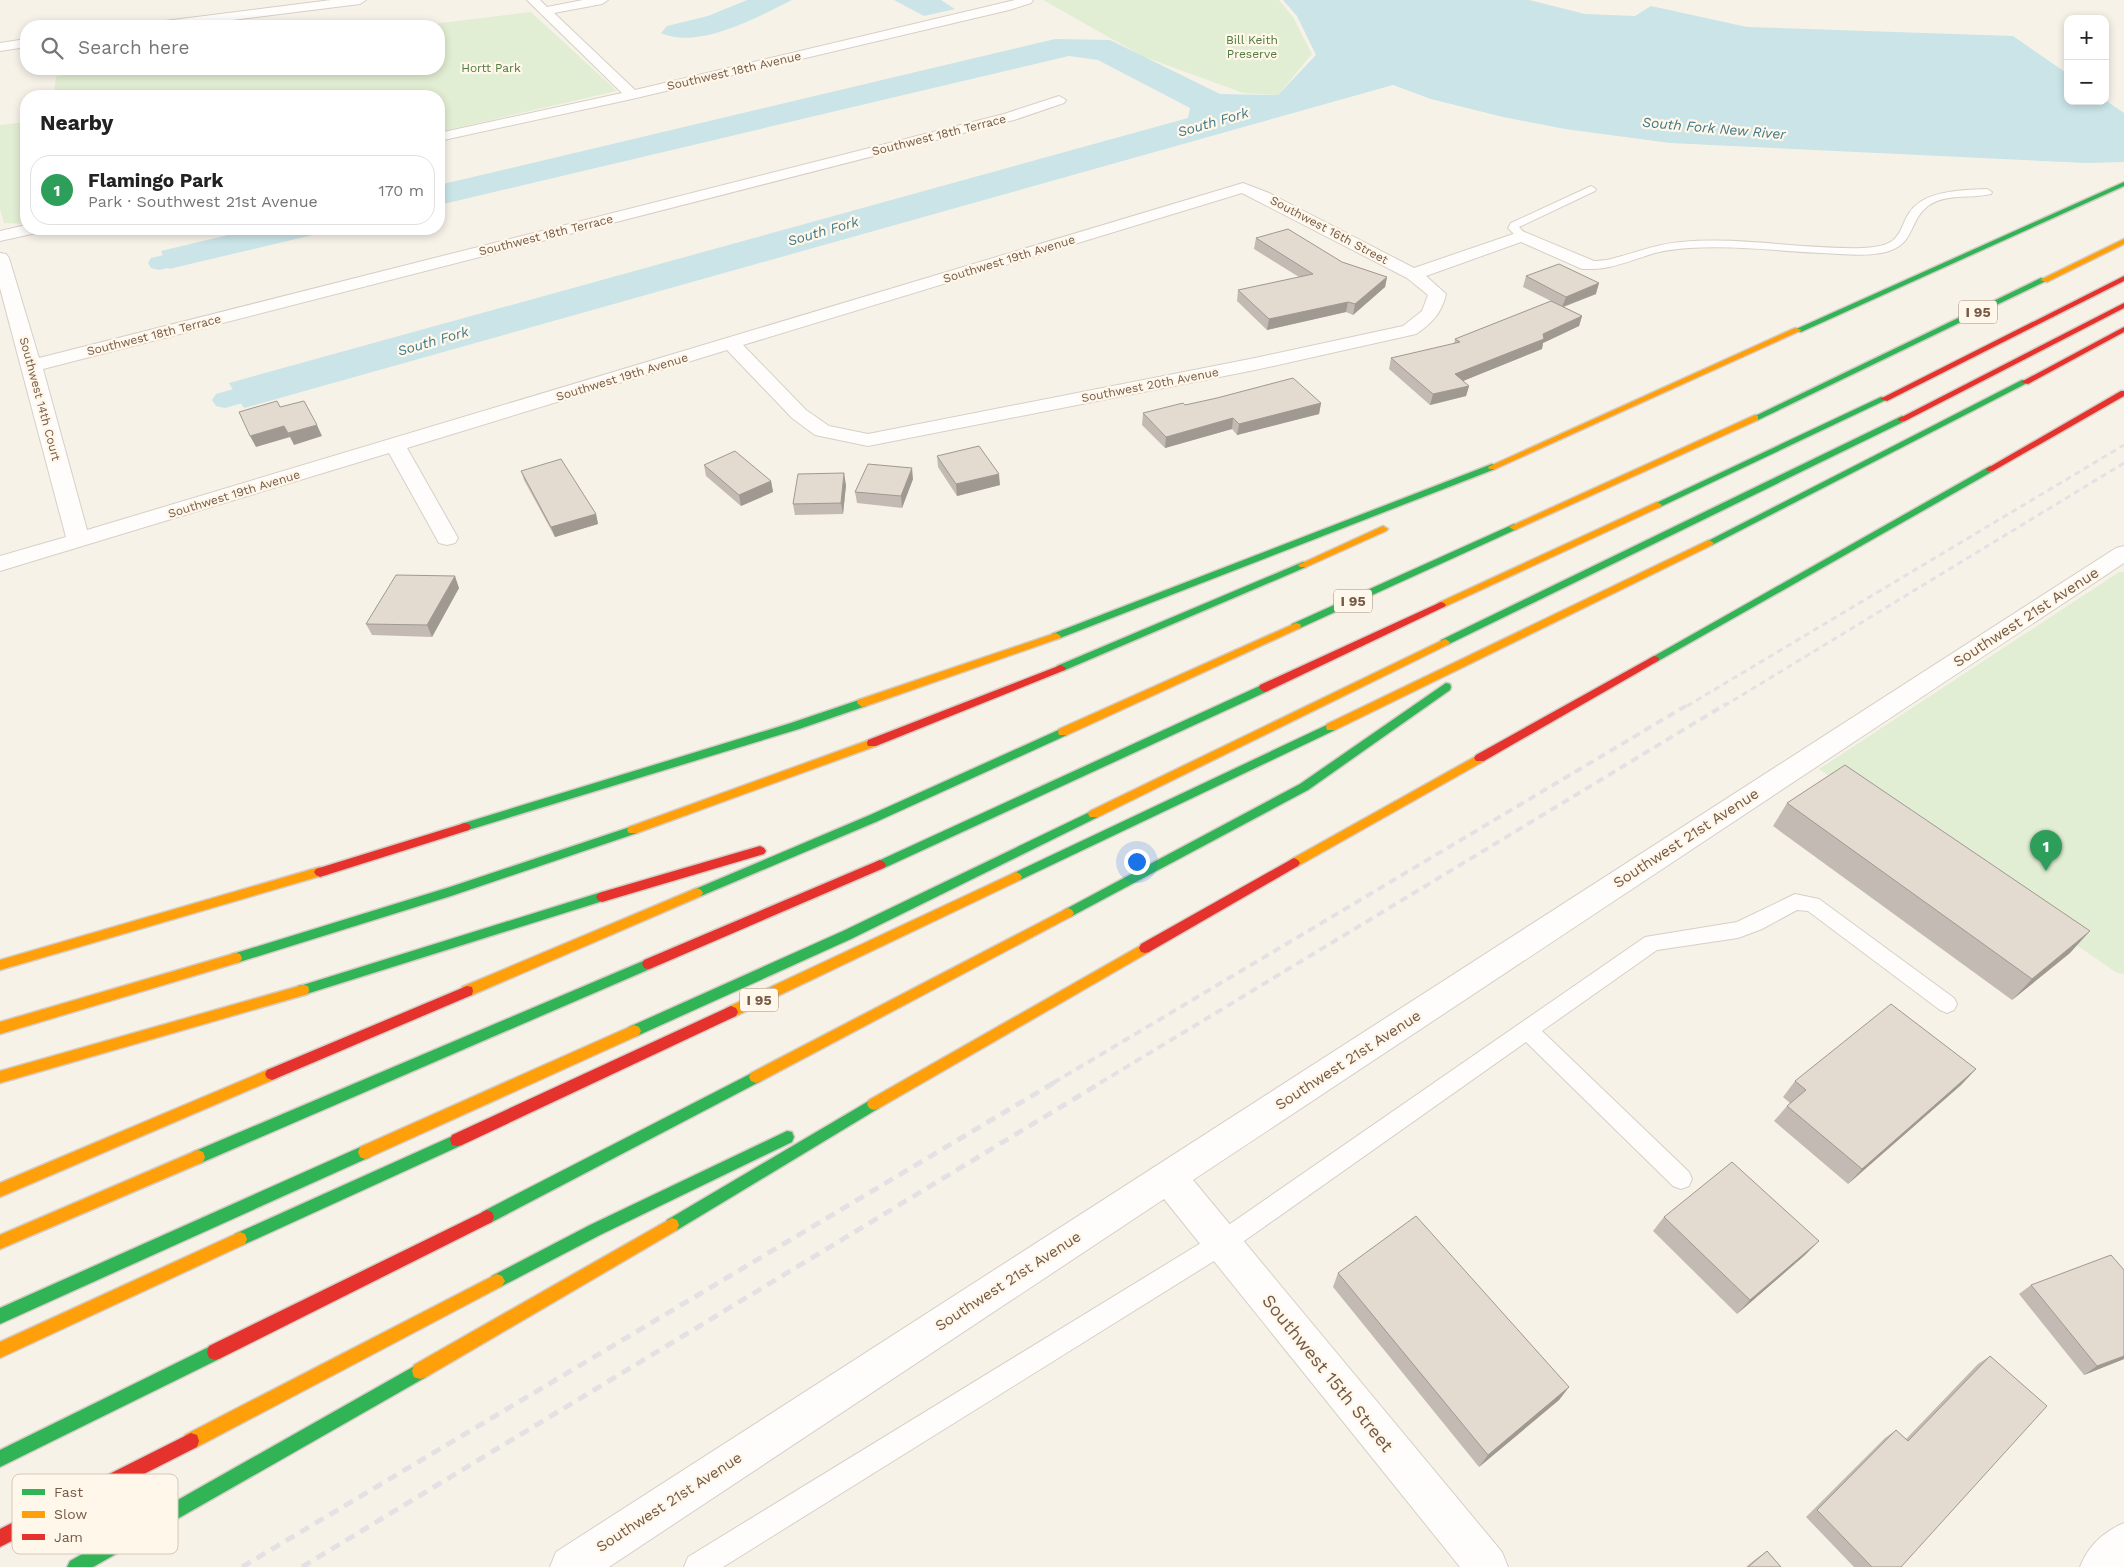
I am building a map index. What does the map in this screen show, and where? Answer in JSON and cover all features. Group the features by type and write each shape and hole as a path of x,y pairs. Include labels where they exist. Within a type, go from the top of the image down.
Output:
{"highway":[{"path":"0,965 436,836 890,694 1177,592 1507,461 2124,184"},
{"name":"I 95","path":"0,1190 874,818 1832,383 2124,241"},
{"path":"0,1242 904,855 1868,407 2124,278"},
{"path":"0,1316 847,934 1904,418 2124,305"},
{"name":"I 95","path":"0,1350 602,1074 1513,641 1932,432 2124,329"},
{"path":"178,1509 606,1265 940,1064 2124,393"},
{"path":"1433,503 1507,461"},
{"path":"0,1028 146,986 401,907 722,799 1076,662 1391,525"},
{"path":"0,1459 453,1234 965,968 1304,787 1513,641"},
{"path":"0,1077 247,1008 566,906 874,818"},
{"path":"825,1119 940,1064"},
{"path":"126,1474 595,1230 798,1132"},
{"path":"0,1538 12,1532"},
{"path":"76,1567 99,1554"}],"street":[{"path":"204,20 360,0"},
{"path":"533,0 632,95"},
{"path":"546,11 602,0"},
{"name":"Southwest 18th Avenue","path":"445,136 632,95 1000,9 1028,0"},
{"path":"0,47 20,44"},
{"name":"Southwest 18th Terrace","path":"32,366 1009,117 1059,100"},
{"name":"Southwest 16th Street","path":"1243,188 1263,196 1413,274"},
{"name":"Southwest 19th Avenue","path":"0,564 1243,188"},
{"path":"0,236 20,231"},
{"path":"1413,274 1522,236 1588,265"},
{"name":"Southwest 14th Court","path":"0,258 32,366 78,540"},
{"name":"Southwest 20th Avenue","path":"731,344 799,414 822,431 868,440 1255,364 1410,330 1423,322 1435,308 1437,294 1413,274"},
{"path":"395,445 447,538"},
{"name":"Southwest 21st Avenue","path":"571,1567 862,1375 1169,1178 1651,860 2124,553"},
{"name":"Southwest 15th Street","path":"1169,1178 1487,1567"},
{"path":"2101,1567 2124,1544"}],"lane":[{"path":"1522,236 1513,228 1515,225 1591,189"},
{"path":"1588,265 1603,266 1661,248 1698,245 1740,244 1860,252 1881,250 1902,241 1918,211 1925,203 1949,197 1987,192"},
{"path":"698,1567 1222,1243 1652,943 1738,930 1756,924 1795,902 1812,904 1947,1004"},
{"path":"1527,1030 1680,1179"}],"green space":[{"name":"Bill Keith Preserve","path":"1043,0 1279,0 1293,17 1312,54 1278,95 1243,93 1142,56"},
{"name":"Hortt Park","path":"531,12 617,91 445,131 445,90 55,90 56,76 63,75 445,75 445,22"},
{"path":"20,123 20,224 4,223 0,209 0,125"},
{"path":"2119,572 2124,572 2124,974 2117,973 1819,769"}],"water":[{"path":"747,0 792,0 762,15 710,35 676,37 661,33 667,26 708,16"},
{"path":"894,0 941,0 955,9 924,16"},
{"name":"South Fork New River","path":"1283,0 1529,0 1585,14 1635,16 1651,6 1747,27 2013,36 2064,71 2064,105 2109,105 2109,103 2124,113 2124,162 2086,163 1670,143 1565,129 1503,117 1431,99 1393,85 244,408 229,383 1188,118 1190,108 1098,60 1069,56 445,204 445,184 1055,39 1110,40 1220,94 1278,95 1316,55 1297,16"},
{"path":"228,235 313,235 169,269 161,251"}],"building":[{"path":"1288,229 1342,262 1387,277 1355,304 1348,302 1269,319 1238,290 1313,274 1256,238"},
{"path":"1559,264 1599,283 1566,297 1526,276"},
{"path":"1551,301 1582,316 1543,334 1544,339 1455,374 1469,386 1433,394 1391,358 1460,342 1455,339"},
{"path":"1293,378 1321,403 1239,424 1233,418 1166,437 1143,413 1183,403 1185,405 1217,398"},
{"path":"277,401 280,407 304,401 317,425 288,433 284,426 250,436 239,412"},
{"path":"979,446 999,474 956,484 937,456"},
{"path":"735,451 771,481 739,495 704,465"},
{"path":"561,459 596,514 551,527 521,471"},
{"path":"868,464 912,468 901,496 855,492"},
{"path":"844,473 841,503 793,504 798,474"},
{"path":"396,575 455,576 427,625 366,624"},
{"path":"1845,765 2090,931 2032,979 1787,803"},
{"path":"1891,1004 1976,1069 1862,1169 1787,1106 1806,1090 1795,1081"},
{"path":"1732,1162 1819,1241 1750,1300 1664,1217"},
{"path":"1416,1216 1569,1387 1488,1455 1338,1273"},
{"path":"2111,1255 2124,1270 2124,1356 2097,1366 2031,1285"},
{"path":"1990,1356 2047,1406 1901,1567 1872,1567 1817,1510 1896,1430 1908,1441"},
{"path":"1767,1551 1781,1567 1748,1567"}],"waterway":[{"path":"159,263 275,235"},
{"name":"South Fork","path":"225,400 284,383"}],"railway":[{"path":"1687,706 2124,445"},
{"path":"1724,706 2124,463"},
{"path":"1053,1083 1689,704"},
{"path":"1100,1083 1726,704"},
{"path":"242,1567 1055,1082"},
{"path":"302,1567 1102,1082"}],"traffic: fast":[{"path":"1798,330 2124,184"},
{"path":"1755,418 2044,280"},
{"path":"1709,543 2025,382"},
{"path":"1657,505 1884,399"},
{"path":"1445,642 1902,419"},
{"path":"1056,636 1492,467"},
{"path":"1654,659 1990,469"},
{"path":"1296,626 1514,527"},
{"path":"1061,668 1303,565"},
{"path":"1068,913 1304,787 1446,687"},
{"path":"880,865 1264,688"},
{"path":"465,827 795,726 862,703"},
{"path":"1016,877 1331,727"},
{"path":"697,893 874,818 1063,732"},
{"path":"634,1031 847,935 1094,814"},
{"path":"236,958 451,891 633,830"},
{"path":"303,990 602,897"},
{"path":"198,1157 648,964"},
{"path":"487,1217 756,1077"},
{"path":"672,1225 874,1104"},
{"path":"497,1281 595,1230 787,1137"},
{"path":"240,1239 457,1140"},
{"path":"0,1316 365,1152"},
{"path":"0,1459 215,1352"},
{"path":"178,1509 420,1371"},
{"path":"76,1567 99,1554"}],"traffic: slow":[{"path":"2044,280 2124,241"},
{"path":"1492,467 1798,330"},
{"path":"1514,527 1755,418"},
{"path":"1441,605 1657,505"},
{"path":"1303,565 1383,529"},
{"path":"1331,727 1709,543"},
{"path":"1063,732 1296,626"},
{"path":"862,703 1056,636"},
{"path":"1094,814 1445,642"},
{"path":"633,830 872,743"},
{"path":"1294,863 1480,758"},
{"path":"0,965 320,872"},
{"path":"731,1012 1016,877"},
{"path":"467,991 697,893"},
{"path":"756,1077 1068,913"},
{"path":"874,1104 1145,948"},
{"path":"0,1028 236,958"},
{"path":"0,1077 303,990"},
{"path":"365,1152 634,1031"},
{"path":"0,1190 272,1074"},
{"path":"0,1242 198,1157"},
{"path":"420,1371 672,1225"},
{"path":"0,1350 240,1239"},
{"path":"191,1441 497,1281"}],"traffic: jam":[{"path":"1884,399 2124,278"},
{"path":"1902,419 2124,305"},
{"path":"2025,382 2124,329"},
{"path":"1990,469 2124,393"},
{"path":"1264,688 1441,605"},
{"path":"1480,758 1654,659"},
{"path":"872,743 1061,668"},
{"path":"320,872 465,827"},
{"path":"602,897 760,851"},
{"path":"1145,948 1294,863"},
{"path":"648,964 880,865"},
{"path":"272,1074 467,991"},
{"path":"457,1140 731,1012"},
{"path":"215,1352 487,1217"},
{"path":"126,1474 191,1441"},
{"path":"0,1538 12,1532"}],"place":[{"name":"Flamingo Park","path":"2046,871"}]}
